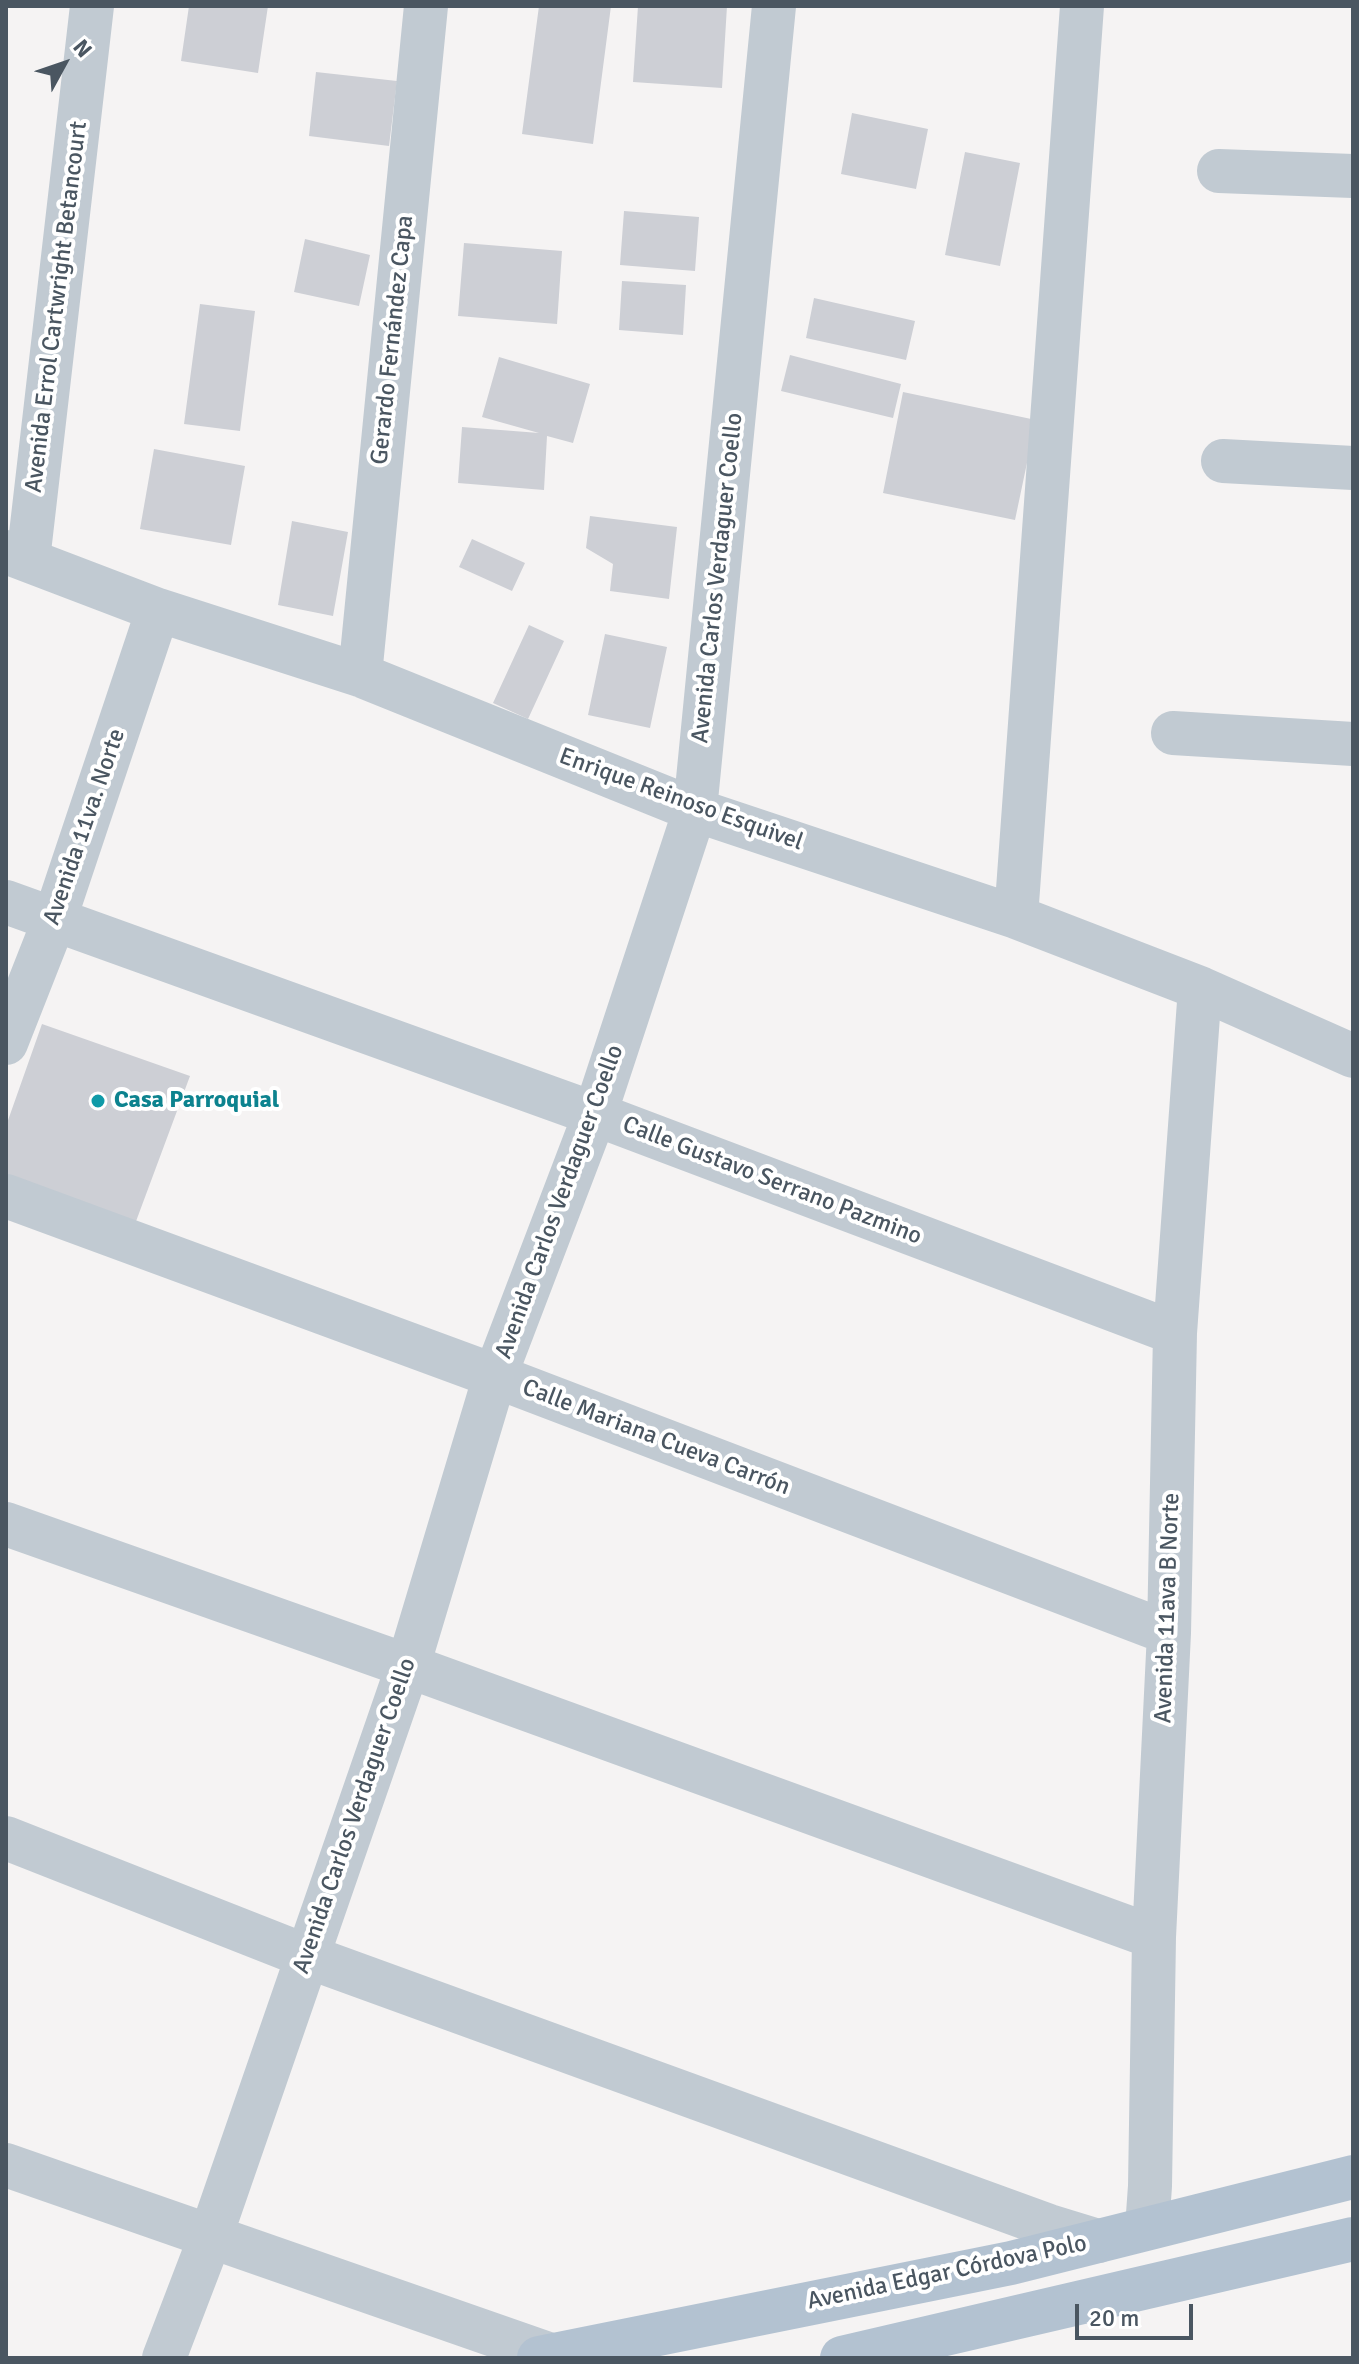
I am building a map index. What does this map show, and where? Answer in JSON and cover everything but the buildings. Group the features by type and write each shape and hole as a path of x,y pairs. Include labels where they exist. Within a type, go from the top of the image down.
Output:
{"main road":[{"name":"Avenida Edgar Córdova Polo","path":"545,2356 1011,2263 1353,2177"},
{"path":"842,2358 1353,2239"}],"street":[{"name":"Avenida Errol Cartwright Betancourt","path":"17,556 92,6"},
{"name":"Gerardo Fernández Capa","path":"360,675 426,6"},
{"name":"Avenida Carlos Verdaguer Coello","path":"164,2358 210,2238 408,1666 495,1376 595,1114 695,810 774,6"},
{"path":"1016,917 1082,6"},
{"path":"1219,171 1353,176"},
{"path":"1223,461 1353,468"},
{"name":"Enrique Reinoso Esquivel","path":"17,556 158,610 360,675 695,810 1016,917 1200,988 1353,1056"},
{"name":"Avenida 11va. Norte","path":"6,1043 54,921 158,610"},
{"path":"1173,733 1353,744"},
{"name":"Calle Gustavo Serrano Pazmino","path":"6,902 595,1114 1175,1333"},
{"name":"Avenida 11ava B Norte","path":"1147,2228 1154,1937 1169,1633 1175,1333 1200,988"},
{"name":"Calle Mariana Cueva Carrón","path":"6,1196 495,1376 1169,1633"},
{"path":"6,1524 408,1666 1154,1937"},
{"path":"6,1838 306,1956 1049,2226 1098,2241"},
{"path":"6,2165 545,2356"}],"place":[{"name":"Casa Parroquial","path":"98,1101"}]}
